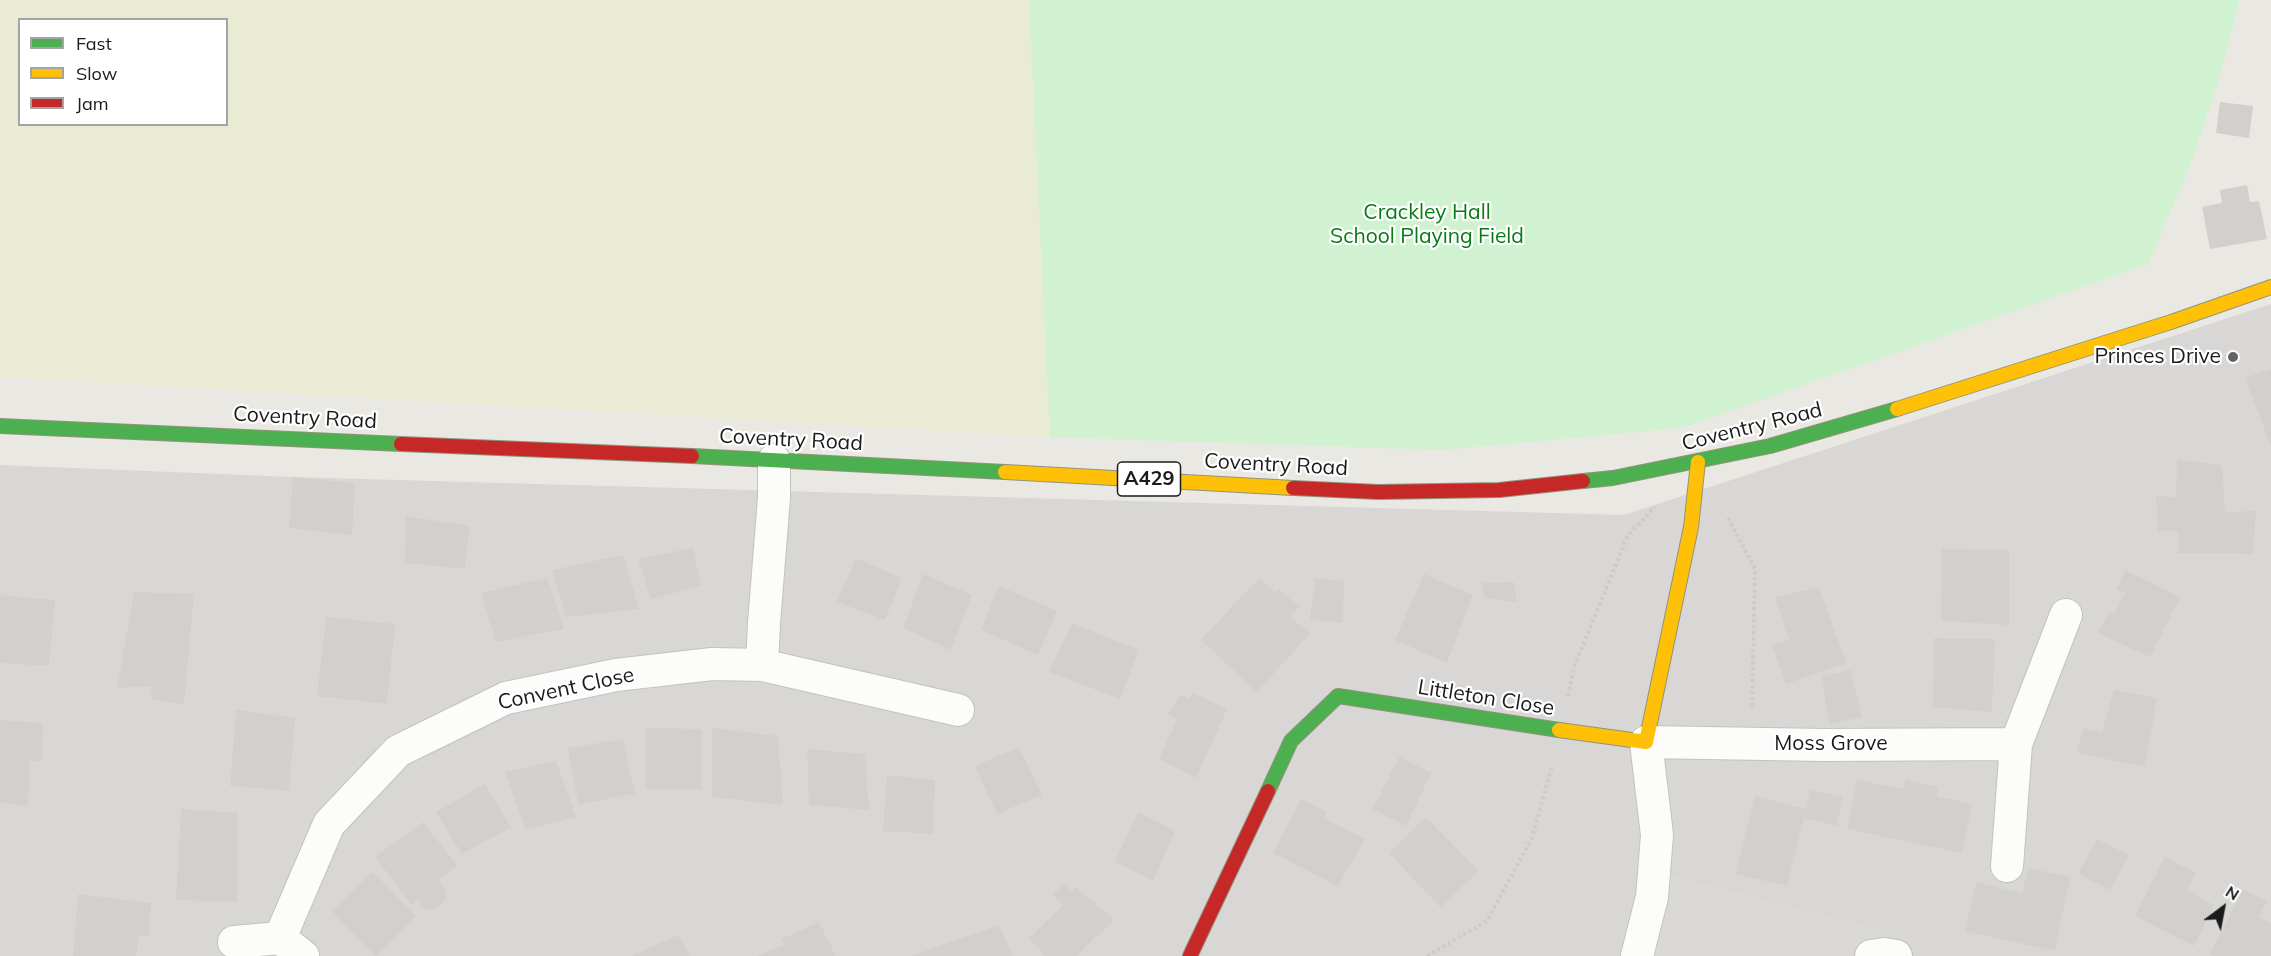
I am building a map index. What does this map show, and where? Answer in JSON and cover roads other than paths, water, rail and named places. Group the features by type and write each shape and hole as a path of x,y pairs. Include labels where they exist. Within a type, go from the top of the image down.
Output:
{"main road":[{"name":"Coventry Road","path":"0,426 774,460 1378,492 1520,488 1613,478 1698,462 1858,422 2171,322 2271,287"},
{"path":"1646,742 1691,527 1698,462"},
{"name":"Littleton Close","path":"1190,956 1291,741 1338,696 1646,742"}],"street":[{"path":"762,665 774,498 774,460"},
{"path":"2007,866 2016,744 2066,615"},
{"name":"Convent Close","path":"234,942 292,947 329,824 398,751 506,698 616,675 712,664 762,665 958,710"},
{"path":"1637,956 1652,897 1657,835 1646,742"},
{"name":"Moss Grove","path":"1646,742 2016,744"},
{"path":"1871,956 1884,954 1896,956"}],"place":[{"name":"Princes Drive","path":"2233,357"}],"park label":[{"name":"Crackley Hall School Playing Field","path":"1427,225"}]}
